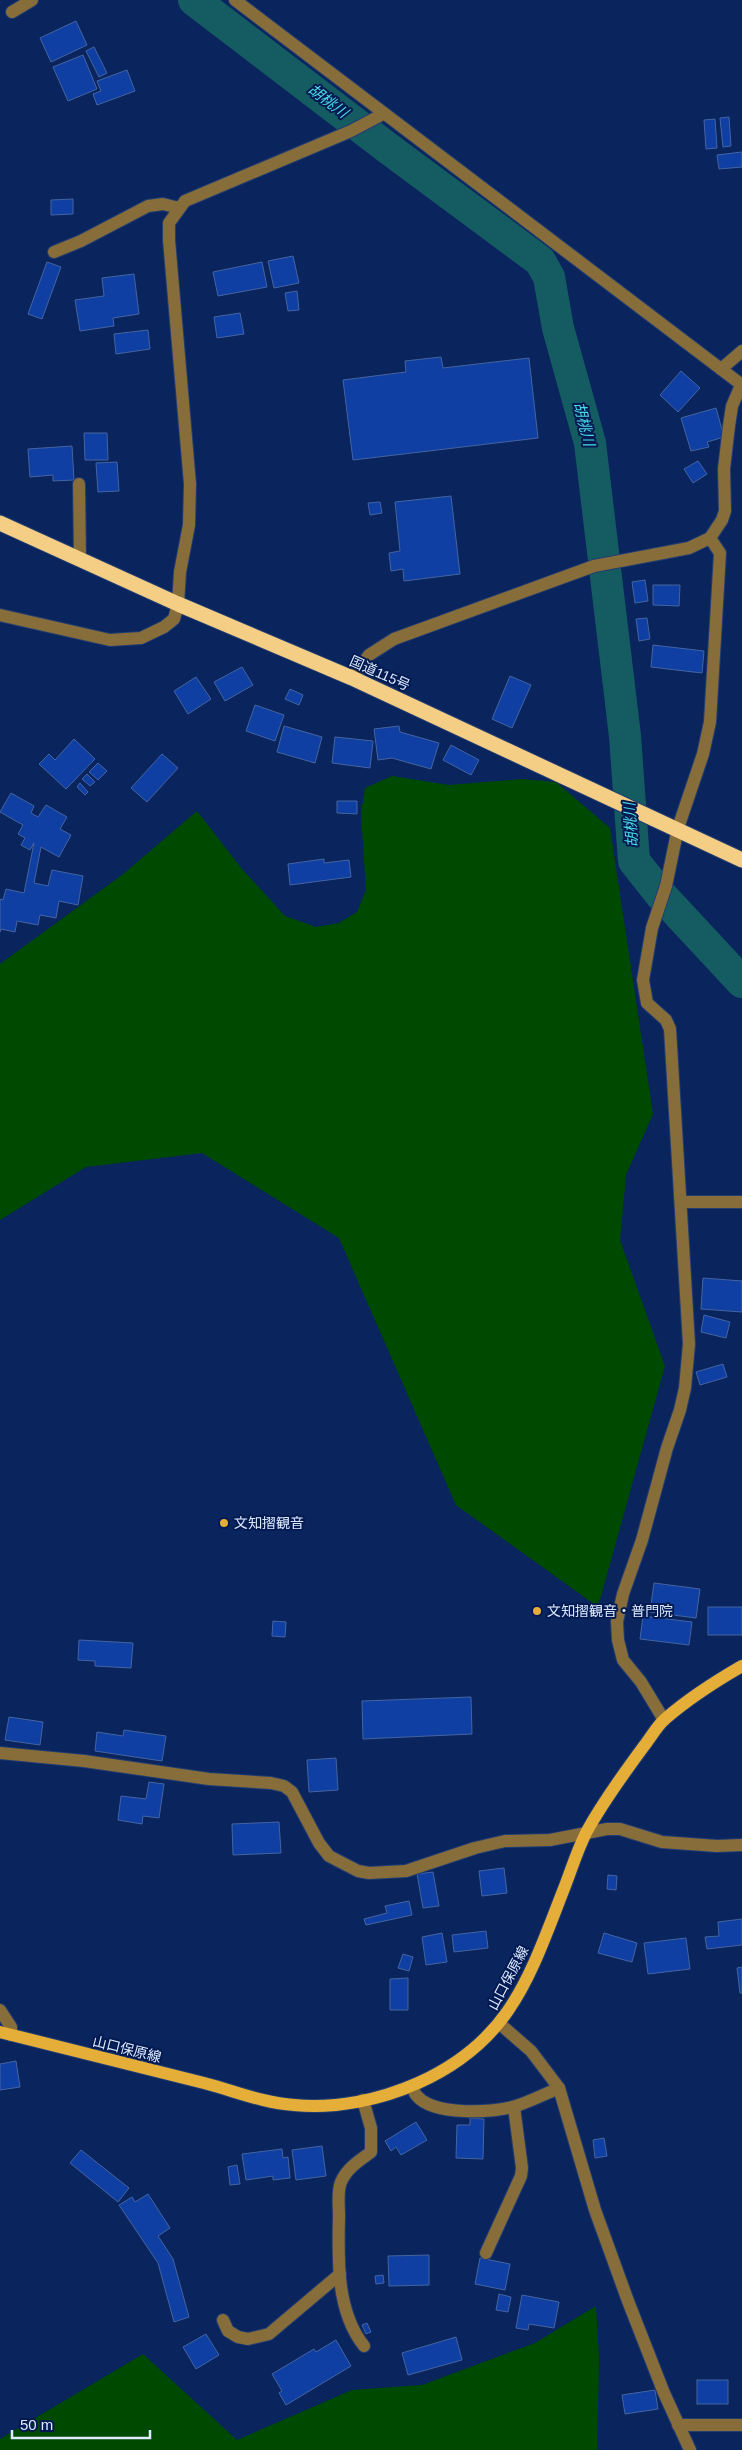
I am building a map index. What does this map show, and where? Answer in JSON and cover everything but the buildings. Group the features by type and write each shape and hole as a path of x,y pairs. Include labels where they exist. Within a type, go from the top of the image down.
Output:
{"highway":[{"name":"国道115号","path":"0,524 178,604 352,678 678,828 742,860"}],"main road":[{"name":"山口保原線","path":"5,2033 208,2084 266,2102 323,2106 363,2100 412,2086 439,2074 480,2045 500,2024 520,1993 586,1833 624,1773 664,1720 722,1678 742,1666"}],"street":[{"path":"12,12 32,0"},
{"path":"235,0 742,385 732,406 729,426 724,469 725,511 722,520 710,538 689,548 594,566 394,639 369,655 352,678"},
{"path":"0,616 122,641 141,638 164,627 174,619 178,604 180,572 189,525 190,484 169,224 185,201 209,189 351,131 383,114"},
{"path":"54,252 81,242 148,206 163,204 179,208"},
{"path":"721,369 742,351"},
{"path":"79,484 80,560"},
{"path":"664,1720 641,1682 623,1660 618,1640 617,1622 623,1594 642,1540 685,1388 689,1344 670,1029 666,1020 647,1003 643,980 652,928 666,886 678,828 703,754 710,722 720,553 710,538"},
{"path":"681,1202 742,1202"},
{"path":"0,1752 84,1761 209,1779 270,1782 284,1786 292,1792 329,1856 358,1871 368,1873 406,1871 475,1848 505,1841 550,1840 607,1828 620,1829 662,1842 717,1846 742,1845"},
{"path":"0,2010 11,2028 5,2033"},
{"path":"500,2024 531,2051 559,2088 596,2210 628,2301 690,2450"},
{"path":"412,2086 418,2097 444,2108 477,2112 514,2106 559,2088"},
{"path":"363,2100 372,2142 371,2152 353,2165 341,2182 339,2190 340,2274 353,2332 364,2346"},
{"path":"486,2253 521,2176 522,2168 514,2106"},
{"path":"223,2320 228,2331 238,2337 248,2339 269,2334 340,2274"},
{"path":"678,2425 742,2425"}],"green space":[{"path":"392,776 449,785 523,779 556,782 610,828 653,1114 626,1175 620,1240 665,1366 598,1607 456,1505 339,1238 202,1153 86,1167 0,1220 0,964 122,875 197,811 242,869 285,916 316,927 339,923 357,912 366,890 361,813 365,788"},
{"path":"596,2306 599,2359 597,2450 0,2450 0,2439 143,2354 237,2440 352,2390 422,2385 535,2343"}],"waterway":[{"name":"胡桃川","path":"194,0 389,149 540,261 549,277 558,328 590,443 625,736 634,861 661,895 742,982"}],"place":[{"name":"文知摺観音","path":"224,1523"},
{"name":"文知摺観音・普門院","path":"537,1611"}]}
